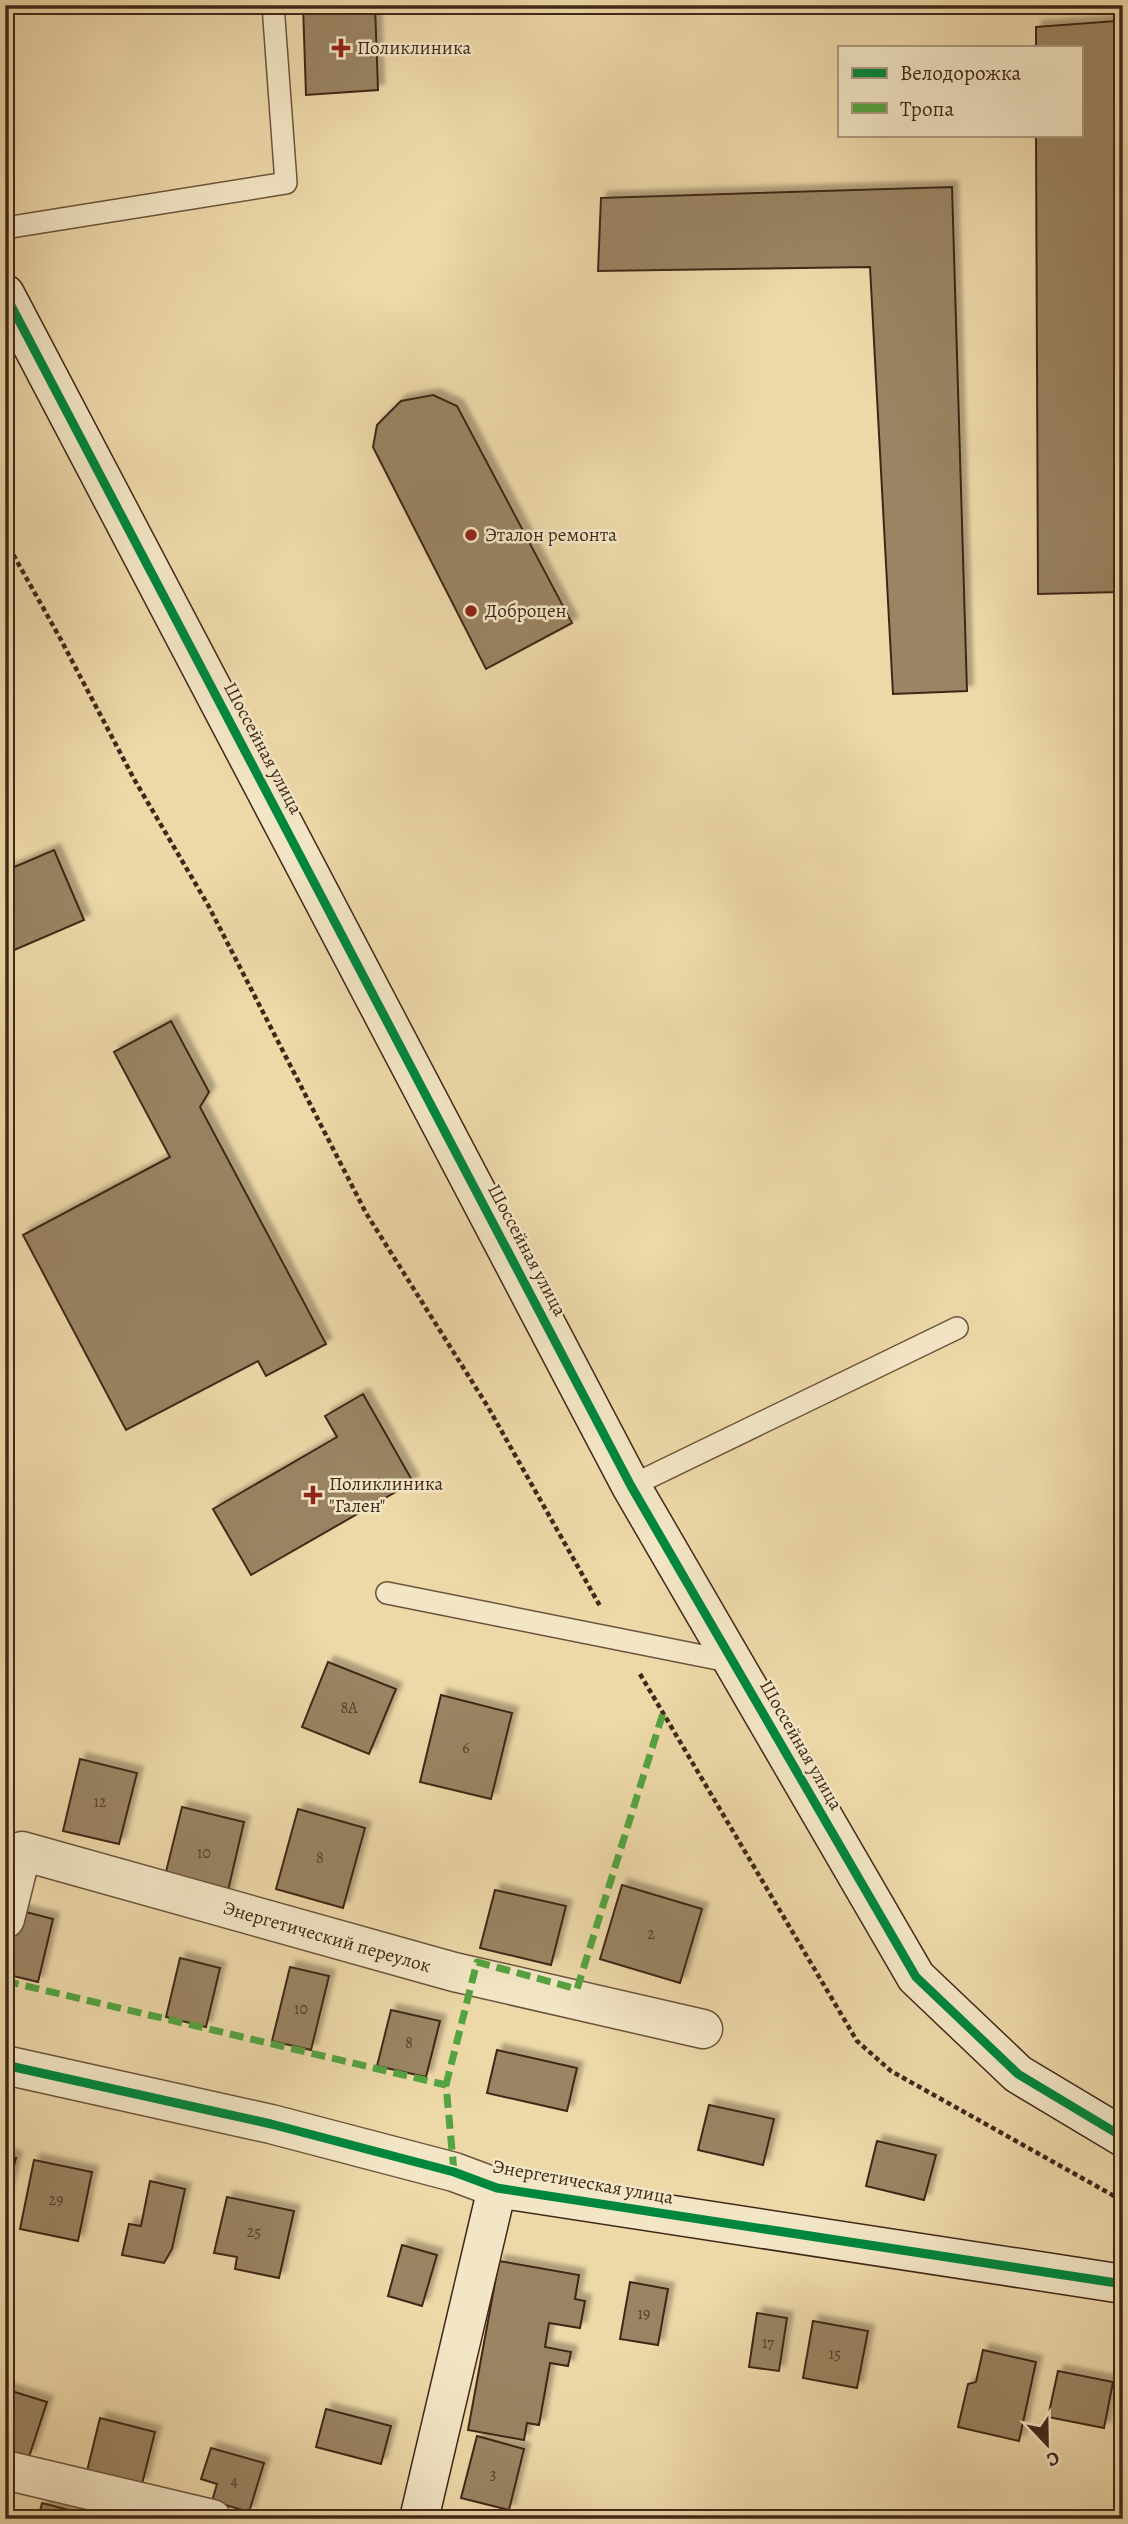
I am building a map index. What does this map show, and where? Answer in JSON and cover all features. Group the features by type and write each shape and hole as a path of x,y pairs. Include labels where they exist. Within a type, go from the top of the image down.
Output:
{"street":[{"name":"Шоссейная улица","path":"5,294 631,1486 916,1977 1018,2074 1123,2137"},
{"name":"Энергетический переулок","path":"5,1919 22,1851 454,1972 704,2029"},
{"name":"Энергетическая улица","path":"5,2065 271,2124 454,2172 497,2188 1123,2284"},
{"path":"419,2519 497,2188"},
{"path":"5,2470 212,2519"}],"lane":[{"path":"5,228 286,183 273,5"},
{"path":"631,1486 957,1328"},
{"path":"387,1593 733,1662"}],"path":[{"path":"5,540 134,779 208,905 366,1213 488,1407 603,1610"},
{"path":"636,1667 857,2040 891,2071 1123,2201"}],"building":[{"name":"Поликлиника","path":"303,5 375,5 378,90 306,95"},
{"path":"1116,21 1120,592 1038,594 1036,136 1082,136 1082,46 1036,46 1036,27"},
{"path":"952,187 967,691 893,694 870,267 598,271 601,198"},
{"name":"Эталон ремонта","path":"433,395 457,406 572,623 486,669 373,447 377,425 401,401"},
{"path":"54,850 84,920 5,954 5,871"},
{"path":"171,1021 209,1092 200,1107 326,1344 266,1376 258,1361 126,1430 23,1235 170,1157 114,1052"},
{"name":"Поликлиника \"Гален\"","path":"363,1394 413,1482 251,1575 213,1509 337,1437 325,1416"},
{"path":"328,1662 396,1689 369,1754 302,1727"},
{"path":"441,1695 512,1713 491,1799 420,1782"},
{"path":"80,1759 137,1773 119,1844 63,1831"},
{"path":"182,1807 244,1822 226,1899 163,1884"},
{"path":"298,1809 365,1828 343,1908 276,1889"},
{"path":"622,1885 702,1909 680,1983 600,1959"},
{"path":"495,1890 566,1906 551,1965 480,1948"},
{"path":"18,1910 53,1919 38,1982 5,1974 5,1960"},
{"path":"180,1958 220,1968 206,2027 166,2017"},
{"path":"290,1967 329,1976 311,2050 272,2041"},
{"path":"391,2010 440,2021 426,2077 377,2066"},
{"path":"497,2050 577,2068 567,2111 487,2093"},
{"path":"709,2105 774,2119 763,2165 698,2150"},
{"path":"877,2141 936,2155 924,2200 866,2186"},
{"path":"5,2155 16,2158 5,2199"},
{"path":"34,2160 92,2172 78,2241 20,2229"},
{"path":"150,2181 185,2189 172,2249 164,2263 122,2255 129,2224 141,2226"},
{"path":"227,2197 294,2211 279,2278 235,2269 237,2257 214,2253"},
{"path":"402,2245 437,2255 422,2306 388,2296"},
{"path":"499,2261 579,2275 575,2299 585,2301 580,2328 549,2323 545,2347 571,2352 568,2366 550,2363 539,2425 527,2423 524,2440 468,2430"},
{"path":"630,2282 668,2289 658,2345 620,2339"},
{"path":"757,2313 787,2318 779,2371 749,2367"},
{"path":"813,2321 868,2331 857,2388 803,2378"},
{"path":"983,2350 1036,2362 1019,2441 958,2427 968,2384 976,2382"},
{"path":"1058,2371 1113,2382 1104,2428 1048,2417"},
{"path":"5,2389 47,2402 29,2457 5,2450"},
{"path":"326,2409 391,2426 381,2464 316,2447"},
{"path":"100,2418 155,2432 142,2484 87,2471"},
{"path":"477,2436 524,2449 509,2510 461,2498"},
{"path":"211,2448 264,2463 249,2512 212,2501 217,2484 201,2479"},
{"path":"42,2503 77,2512 76,2519 38,2519"}],"marked path":[{"path":"446,2085 477,1962 577,1989 663,1713"},
{"path":"5,1981 446,2085 454,2172"}],"cycle path":[{"path":"5,294 631,1486 916,1977 1018,2074 1123,2137"},
{"path":"5,2065 271,2124 454,2172 497,2188 1123,2284"}],"place":[{"name":"Поликлиника","path":"341,48"},
{"name":"Эталон ремонта","path":"471,535"},
{"name":"Доброцен","path":"471,611"},
{"name":"Поликлиника \"Гален\"","path":"313,1495"}]}
